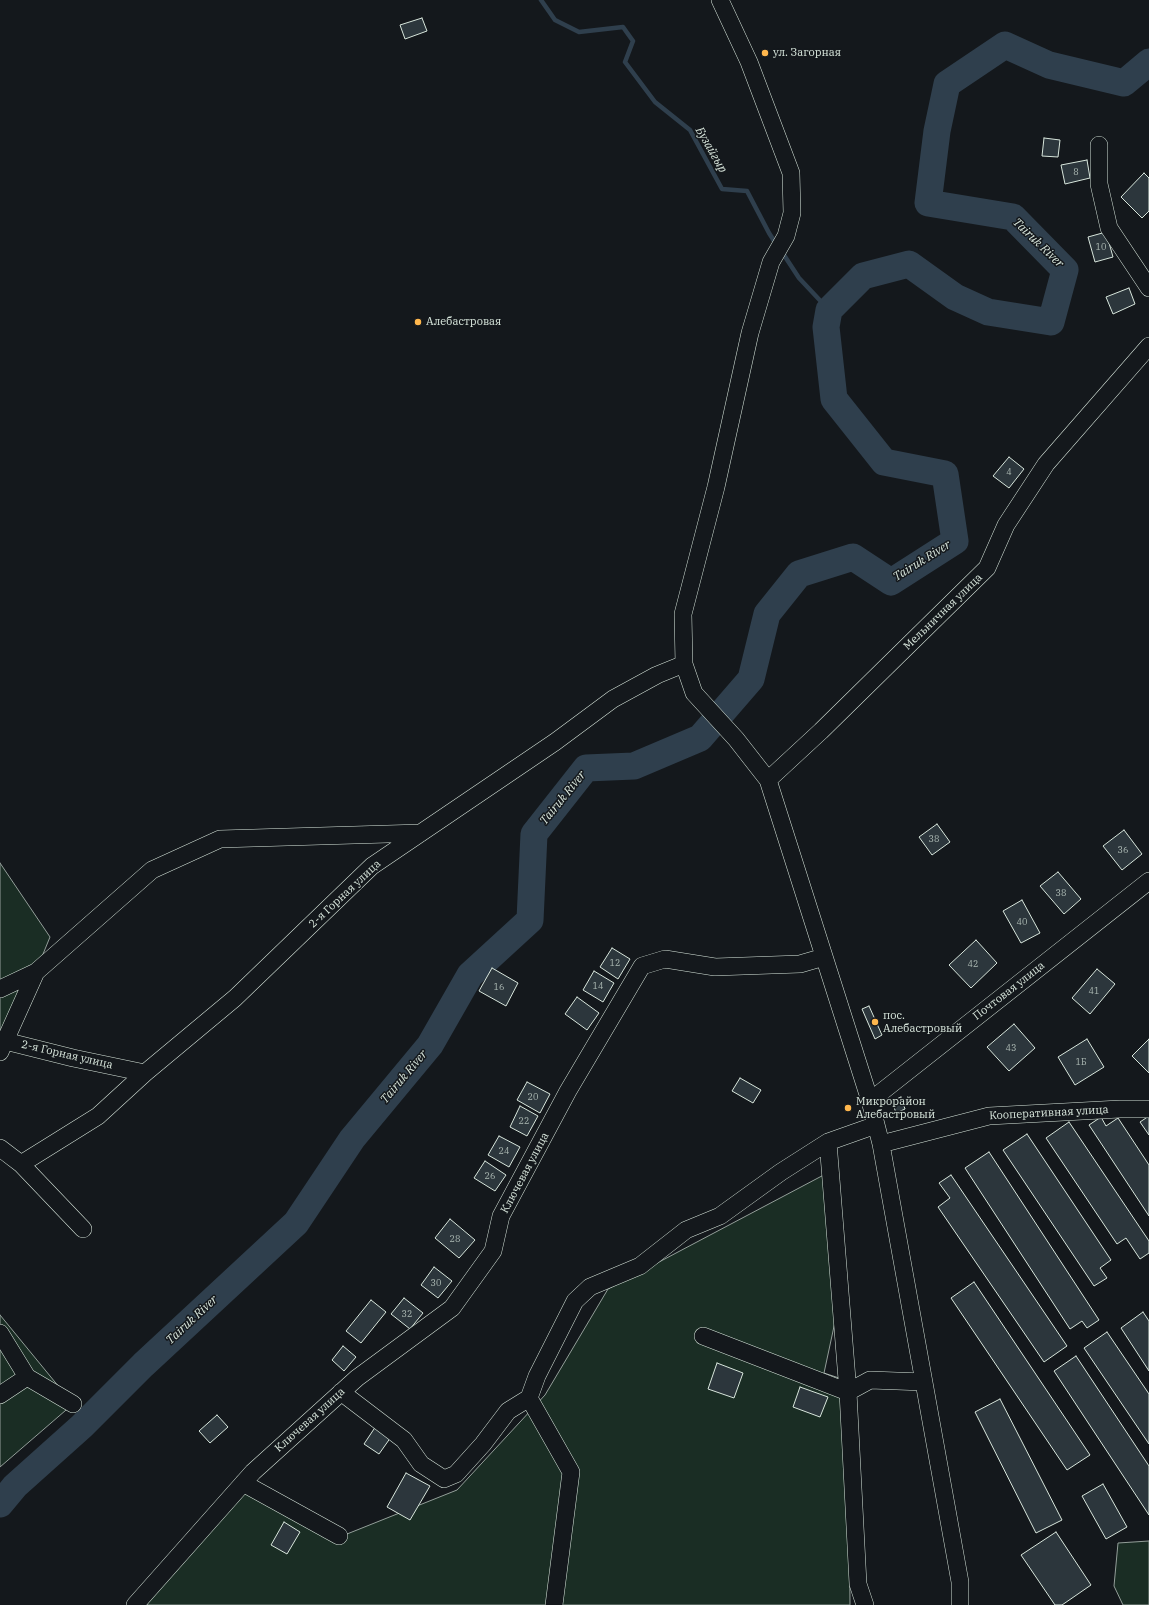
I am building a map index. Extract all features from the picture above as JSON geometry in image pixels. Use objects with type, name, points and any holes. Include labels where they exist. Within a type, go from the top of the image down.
[{"type":"street","points":[[720,0],[749,62],[791,173],[792,213],[786,236],[771,262],[750,333],[716,487],[683,614],[684,664],[694,693],[736,739],[768,780],[870,1101],[881,1144],[960,1582],[960,1605]]},
{"type":"street","points":[[1099,145],[1099,184],[1109,228],[1149,288]]},
{"type":"street","name":"Мельничная улица","points":[[768,780],[821,731],[987,568],[1006,525],[1046,464],[1149,346]]},
{"type":"street","name":"2-я Горная улица","points":[[3,1046],[73,1058],[145,1073],[234,998],[372,866],[555,742],[613,699],[657,675],[684,664]]},
{"type":"street","points":[[0,989],[36,972],[152,870],[220,839],[421,833]]},
{"type":"street","name":"Почтовая улица","points":[[870,1101],[1149,881]]},
{"type":"street","name":"Ключевая улица","points":[[135,1605],[253,1472],[357,1378],[452,1308],[493,1251],[501,1216],[568,1091],[642,966],[665,959],[715,967],[800,964],[824,956]]},
{"type":"street","points":[[3,1046],[36,972]]},
{"type":"street","points":[[21,1164],[98,1116],[145,1073]]},
{"type":"street","name":"Кооперативная улица","points":[[881,1144],[989,1116],[1120,1109],[1149,1109]]},
{"type":"street","points":[[342,1392],[404,1440],[422,1464],[444,1479],[456,1474],[483,1444],[508,1411],[529,1398],[537,1376],[575,1301],[590,1287],[640,1266],[686,1230],[720,1216],[781,1172],[828,1142],[876,1125]]},
{"type":"street","points":[[828,1142],[848,1392],[858,1584],[865,1605]]},
{"type":"street","points":[[0,1148],[21,1164],[83,1229]]},
{"type":"street","points":[[0,1334],[27,1377],[73,1404]]},
{"type":"street","points":[[703,1336],[848,1392],[870,1380],[924,1382]]},
{"type":"street","points":[[0,1395],[27,1377]]},
{"type":"street","points":[[529,1398],[571,1472],[554,1605]]},
{"type":"street","points":[[243,1483],[340,1536]]},
{"type":"green space","points":[[0,863],[50,937],[18,1015],[0,1053]]},
{"type":"green space","points":[[835,1169],[845,1275],[824,1373],[848,1381],[850,1605],[140,1605],[253,1481],[347,1534],[457,1490],[545,1395],[608,1289]]},
{"type":"green space","points":[[0,1315],[73,1404],[0,1467]]},
{"type":"green space","points":[[1149,1541],[1149,1605],[1123,1605],[1114,1586],[1118,1543]]},
{"type":"building","points":[[422,18],[427,31],[405,39],[400,25]]},
{"type":"building","points":[[1044,138],[1060,140],[1058,157],[1042,156]]},
{"type":"building","points":[[1087,160],[1090,178],[1065,184],[1061,165]]},
{"type":"building","points":[[1144,173],[1149,178],[1149,211],[1142,218],[1121,197]]},
{"type":"building","points":[[1106,232],[1113,257],[1095,262],[1088,237]]},
{"type":"building","points":[[1129,288],[1135,304],[1113,314],[1106,297]]},
{"type":"building","points":[[1009,457],[1024,469],[1009,488],[993,476]]},
{"type":"building","points":[[937,824],[950,842],[932,855],[919,837]]},
{"type":"building","points":[[1124,830],[1142,854],[1122,870],[1103,846]]},
{"type":"building","points":[[1058,872],[1081,899],[1064,914],[1040,886]]},
{"type":"building","points":[[1022,900],[1040,933],[1021,943],[1003,911]]},
{"type":"building","points":[[976,940],[997,963],[971,988],[949,965]]},
{"type":"building","points":[[612,948],[630,959],[618,979],[600,967]]},
{"type":"building","points":[[492,968],[518,983],[506,1006],[479,991]]},
{"type":"building","points":[[1097,969],[1115,984],[1090,1014],[1072,998]]},
{"type":"building","points":[[594,971],[614,983],[603,1002],[583,990]]},
{"type":"building","points":[[577,997],[599,1013],[587,1030],[565,1014]]},
{"type":"building","points":[[869,1006],[882,1035],[875,1039],[862,1009]]},
{"type":"building","points":[[1014,1024],[1035,1048],[1009,1071],[987,1047]]},
{"type":"building","points":[[1087,1039],[1104,1067],[1075,1085],[1058,1057]]},
{"type":"building","points":[[1149,1039],[1149,1073],[1132,1056]]},
{"type":"building","points":[[740,1078],[761,1090],[753,1103],[732,1091]]},
{"type":"building","points":[[527,1082],[550,1094],[540,1113],[517,1100]]},
{"type":"building","points":[[901,1097],[905,1109],[896,1113],[892,1101]]},
{"type":"building","points":[[520,1106],[538,1116],[527,1136],[510,1127]]},
{"type":"building","points":[[1149,1116],[1149,1135],[1140,1122]]},
{"type":"building","points":[[1101,1117],[1106,1126],[1118,1118],[1149,1165],[1149,1216],[1089,1125]]},
{"type":"building","points":[[1069,1122],[1149,1241],[1149,1253],[1140,1259],[1126,1238],[1117,1244],[1046,1138]]},
{"type":"building","points":[[1027,1134],[1111,1260],[1100,1268],[1107,1278],[1094,1286],[1003,1150]]},
{"type":"building","points":[[499,1136],[520,1147],[509,1167],[488,1155]]},
{"type":"building","points":[[989,1152],[1099,1320],[1087,1328],[1082,1321],[1070,1329],[965,1168]]},
{"type":"building","points":[[485,1161],[506,1175],[495,1191],[474,1178]]},
{"type":"building","points":[[951,1175],[1067,1346],[1044,1362],[938,1207],[950,1198],[939,1183]]},
{"type":"building","points":[[450,1219],[475,1240],[459,1258],[435,1238]]},
{"type":"building","points":[[434,1267],[452,1281],[438,1298],[421,1285]]},
{"type":"building","points":[[974,1282],[1090,1455],[1067,1470],[951,1298]]},
{"type":"building","points":[[404,1298],[423,1313],[410,1329],[391,1314]]},
{"type":"building","points":[[371,1300],[386,1312],[361,1343],[346,1331]]},
{"type":"building","points":[[1143,1312],[1149,1321],[1149,1371],[1121,1328]]},
{"type":"building","points":[[1107,1332],[1149,1394],[1149,1444],[1084,1348]]},
{"type":"building","points":[[343,1346],[356,1357],[344,1371],[332,1360]]},
{"type":"building","points":[[1076,1356],[1149,1466],[1149,1515],[1054,1371]]},
{"type":"building","points":[[717,1363],[743,1373],[734,1398],[708,1389]]},
{"type":"building","points":[[800,1387],[828,1397],[820,1417],[793,1407]]},
{"type":"building","points":[[1000,1399],[1062,1520],[1036,1533],[975,1412]]},
{"type":"building","points":[[217,1415],[228,1427],[210,1443],[199,1431]]},
{"type":"building","points":[[376,1426],[391,1437],[379,1454],[364,1444]]},
{"type":"building","points":[[406,1473],[430,1486],[410,1520],[387,1507]]},
{"type":"building","points":[[1103,1484],[1127,1527],[1106,1539],[1082,1496]]},
{"type":"building","points":[[284,1522],[300,1532],[287,1554],[271,1545]]},
{"type":"building","points":[[1056,1532],[1091,1585],[1062,1605],[1055,1605],[1021,1555]]},
{"type":"waterway","name":"Бузайгыр","points":[[541,0],[555,20],[579,32],[623,27],[633,41],[625,62],[655,102],[690,130],[722,189],[747,191],[776,244]]},
{"type":"waterway","name":"Tairuk River","points":[[0,1504],[15,1486],[82,1426],[143,1365],[296,1223],[352,1139],[430,1045],[470,975],[530,920],[534,834],[586,768],[634,766],[700,738],[751,679],[767,614],[799,574],[853,557],[891,582],[955,541],[945,474],[884,462],[834,399],[826,327],[829,310],[863,276],[909,264],[955,297],[988,312],[1051,322],[1065,270],[1013,217],[928,203],[937,131],[947,84],[1005,45],[1049,65],[1124,83],[1149,62]]},
{"type":"waterway","name":"Бузайгыр","points":[[782,252],[799,278],[829,310]]},
{"type":"place","name":"ул. Загорная","points":[[765,53]]},
{"type":"place","name":"Алебастровая","points":[[418,322]]},
{"type":"place","name":"пос. Алебастровый","points":[[875,1022]]},
{"type":"place","name":"Микрорайон Алебастровый","points":[[848,1108]]}]
